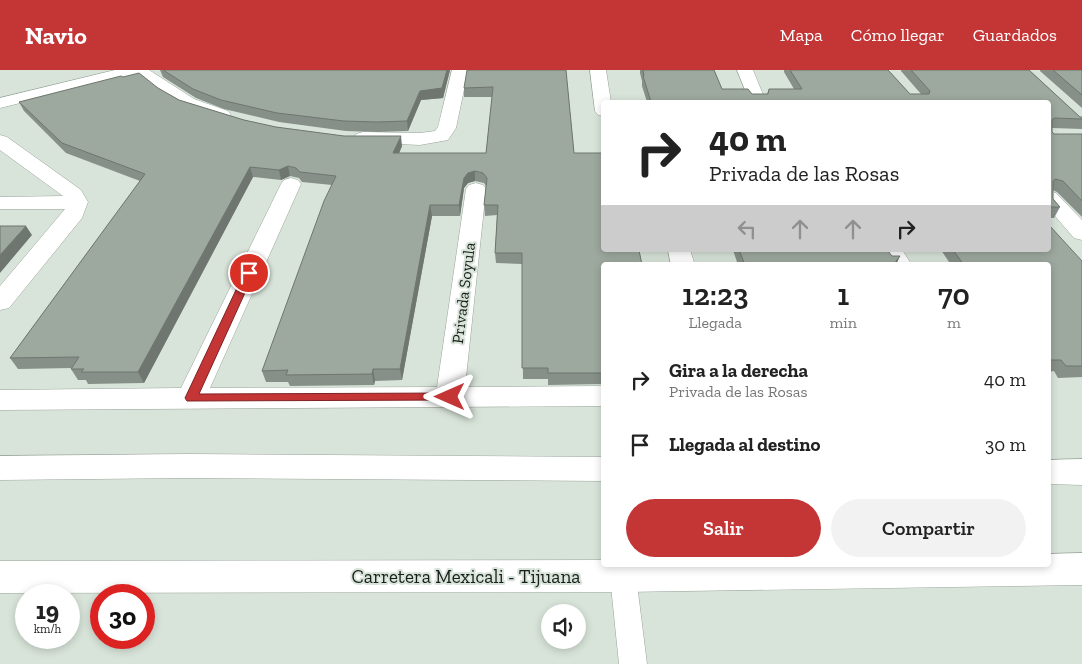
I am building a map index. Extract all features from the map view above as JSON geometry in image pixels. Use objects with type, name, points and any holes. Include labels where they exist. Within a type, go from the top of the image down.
[{"type":"street","points":[[0,89],[81,70]]},
{"type":"street","points":[[0,103],[136,70],[188,103],[238,121]]},
{"type":"street","points":[[349,138],[420,139],[441,136],[447,128],[460,70]]},
{"type":"street","points":[[598,70],[602,100]]},
{"type":"street","points":[[745,70],[757,100]]},
{"type":"street","points":[[0,141],[74,194],[77,202],[74,213],[0,302]]},
{"type":"street","points":[[191,398],[291,184]]},
{"type":"street","name":"Privada Soyula","points":[[450,397],[476,189]]},
{"type":"street","points":[[1051,199],[1082,233]]},
{"type":"street","points":[[0,202],[77,202]]},
{"type":"street","points":[[0,400],[601,396]]},
{"type":"street","points":[[0,468],[196,466],[601,469]]},
{"type":"street","points":[[1051,472],[1082,472]]},
{"type":"street","name":"Carretera Mexicali - Tijuana","points":[[0,577],[623,576],[1082,568]]},
{"type":"lane","points":[[623,576],[633,664]]},
{"type":"building","points":[[163,70],[447,70],[442,88],[420,91],[407,121],[377,122],[344,121],[277,113],[221,100],[193,89]]},
{"type":"building","points":[[467,70],[566,70],[574,153],[601,153],[601,252],[639,252],[641,262],[601,262],[601,373],[548,373],[548,368],[522,368],[522,253],[495,253],[498,205],[484,205],[487,178],[483,173],[475,171],[468,173],[464,178],[459,205],[430,205],[400,369],[373,369],[372,374],[286,375],[288,370],[262,371],[324,201],[336,176],[300,172],[296,168],[288,166],[279,170],[250,167],[138,372],[81,372],[84,369],[71,369],[79,357],[10,358],[145,174],[62,143],[19,102],[139,73],[158,88],[179,100],[244,120],[276,127],[344,136],[401,136],[393,153],[486,153],[493,87],[464,88]]},
{"type":"building","points":[[643,70],[714,70],[722,89],[748,89],[752,94],[768,94],[769,89],[802,89],[790,70],[888,70],[910,94],[929,94],[930,91],[911,70],[1029,70],[1082,117],[1082,119],[1054,118],[1052,120],[1052,132],[1054,134],[1082,134],[1082,201],[1063,181],[1055,179],[1053,181],[1053,199],[1060,207],[1051,207],[1051,100],[650,100]]},
{"type":"building","points":[[1053,70],[1082,70],[1082,95]]},
{"type":"building","points":[[0,226],[26,226],[0,255]]},
{"type":"building","points":[[1051,227],[1082,261],[1082,366],[1066,366],[1061,360],[1051,360],[1051,262],[962,262],[954,252],[1051,252]]},
{"type":"building","points":[[740,252],[889,252],[892,256],[900,256],[895,262],[744,262]]},
{"type":"route","points":[[249,273],[191,398],[450,397]]}]
